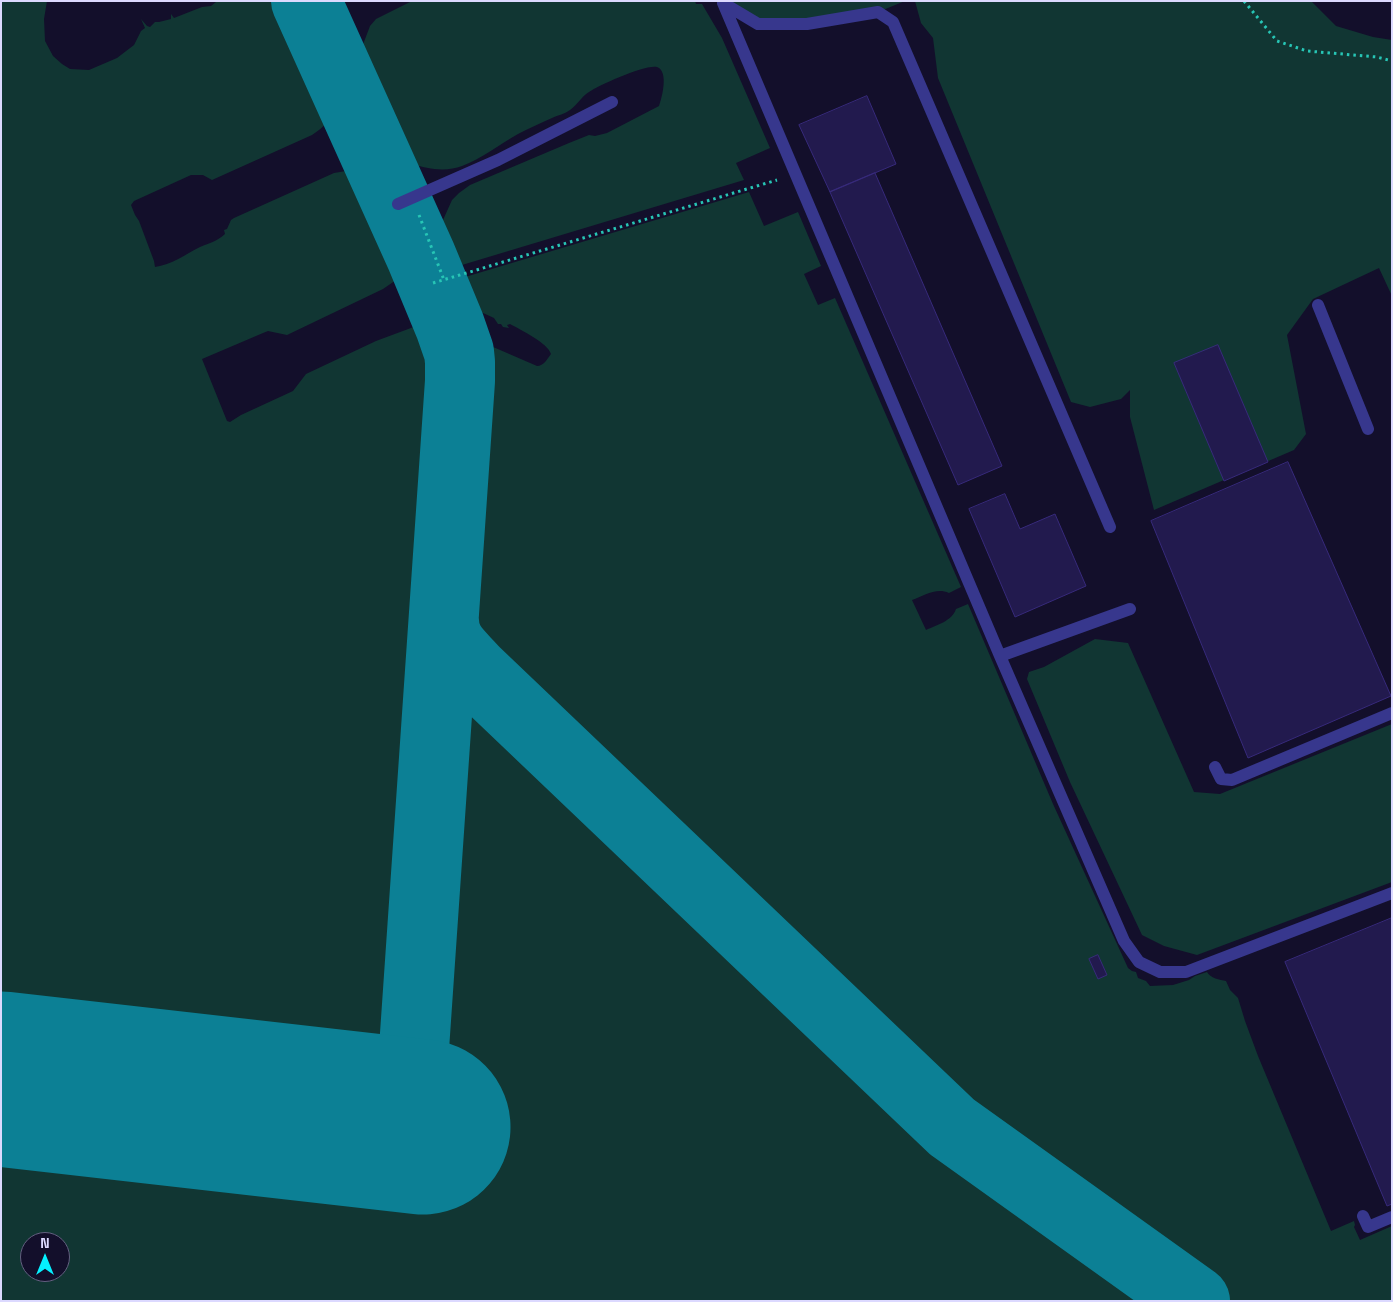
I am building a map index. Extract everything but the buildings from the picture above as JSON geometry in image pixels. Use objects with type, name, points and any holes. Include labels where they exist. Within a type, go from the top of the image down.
[{"type":"lane","points":[[1110,528],[893,22],[878,12],[807,24],[758,24],[723,3],[1000,656],[1124,941],[1140,962],[1160,972],[1186,972],[1247,954],[1392,893]]},
{"type":"lane","points":[[398,204],[498,160],[612,102]]},
{"type":"lane","points":[[1318,306],[1368,429]]},
{"type":"lane","points":[[1000,656],[1130,609]]},
{"type":"lane","points":[[1215,767],[1221,779],[1232,780],[1392,713]]},
{"type":"lane","points":[[1363,1216],[1368,1227],[1392,1217]]},
{"type":"path","points":[[1244,1],[1277,42],[1307,51],[1377,57],[1392,61]]},
{"type":"path","points":[[433,283],[796,174]]},
{"type":"path","points":[[412,198],[444,280]]},
{"type":"green space","points":[[1,1],[47,1],[44,19],[45,41],[53,56],[70,69],[89,70],[117,58],[134,45],[141,31],[145,28],[141,19],[150,27],[155,22],[171,19],[171,14],[174,18],[202,7],[211,6],[216,2],[292,1],[339,106],[334,115],[312,135],[212,180],[203,175],[191,175],[134,201],[131,205],[139,221],[155,267],[173,262],[213,242],[225,234],[224,230],[227,229],[234,218],[334,173],[352,170],[369,173],[374,178],[408,260],[399,278],[383,289],[287,335],[268,331],[202,359],[227,421],[230,422],[293,391],[306,374],[376,341],[419,325],[437,331],[441,330],[443,335],[448,353],[449,367],[430,570],[412,853],[410,860],[409,924],[407,927],[399,1044],[207,1029],[1,1005]]},
{"type":"green space","points":[[412,1],[695,1],[696,4],[702,4],[722,38],[770,148],[736,163],[744,180],[452,268],[450,264],[447,264],[437,256],[434,248],[452,200],[459,193],[470,185],[569,143],[589,135],[595,136],[607,133],[659,106],[664,79],[661,69],[651,67],[612,80],[586,94],[568,111],[522,132],[462,166],[453,169],[433,169],[412,164],[387,148],[354,75],[356,63],[370,26],[376,19]]},
{"type":"green space","points":[[722,1],[905,1],[878,12],[758,24]]},
{"type":"green space","points":[[915,1],[1311,1],[1336,26],[1373,37],[1392,40],[1392,296],[1379,268],[1313,299],[1287,335],[1306,434],[1294,450],[1154,510],[1130,417],[1130,390],[1121,399],[1090,407],[1071,402],[938,78],[933,38],[921,23]]},
{"type":"green space","points":[[749,192],[764,226],[798,212],[821,266],[804,274],[818,305],[835,298],[961,587],[949,593],[939,591],[912,600],[926,630],[944,622],[951,617],[956,609],[968,604],[1053,804],[1128,968],[1136,972],[1138,978],[1146,981],[1150,986],[1173,985],[1207,972],[1213,977],[1226,981],[1230,990],[1238,998],[1258,1056],[1331,1231],[1354,1221],[1354,1227],[1360,1240],[1392,1226],[1392,1301],[1,1301],[1,1160],[238,1185],[383,1204],[389,1202],[414,1205],[419,1202],[475,341],[477,340],[537,366],[543,364],[551,354],[540,341],[527,333],[510,324],[507,325],[509,328],[503,327],[494,318],[459,302],[451,285],[456,283],[455,280]]},
{"type":"green space","points":[[1095,639],[1128,643],[1194,792],[1220,794],[1392,724],[1392,882],[1197,955],[1164,946],[1142,935],[1070,782],[1027,679],[1029,672],[1044,667]]},
{"type":"taxiway","points":[[306,1],[421,256],[450,326],[459,352],[460,362],[411,1092],[405,1105],[396,1114],[383,1119],[368,1120]]},
{"type":"taxiway","points":[[444,620],[447,636],[453,648],[474,671],[952,1127],[1195,1301]]},
{"type":"runway","points":[[1,1079],[423,1127]]}]
